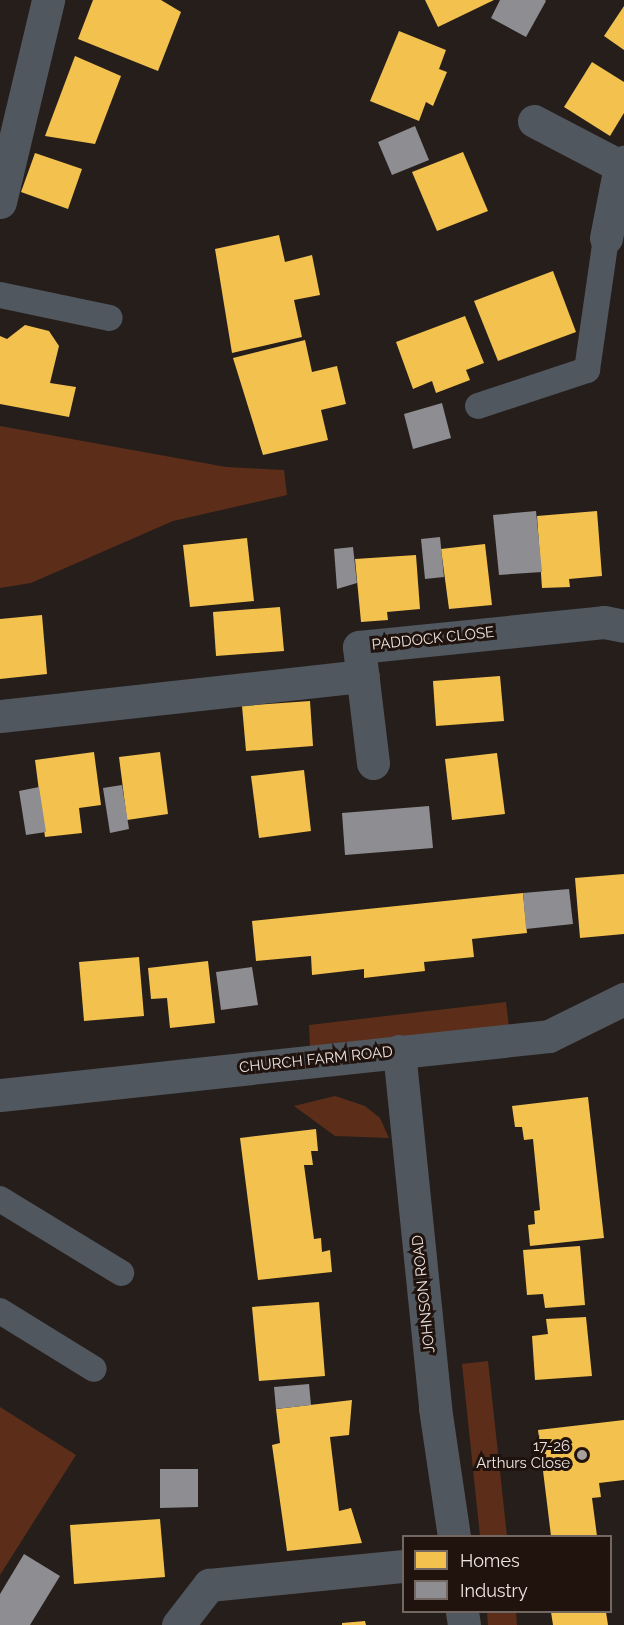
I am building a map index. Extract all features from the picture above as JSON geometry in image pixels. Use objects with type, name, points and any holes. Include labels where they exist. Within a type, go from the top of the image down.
[{"type":"street","points":[[0,202],[48,0]]},
{"type":"street","points":[[534,121],[622,164],[606,238]]},
{"type":"street","name":"PADDOCK CLOSE","points":[[373,764],[359,647],[604,622],[624,626]]},
{"type":"street","points":[[0,716],[363,676]]},
{"type":"street","name":"CHURCH FARM ROAD","points":[[0,1095],[549,1036],[624,999]]},
{"type":"street","name":"JOHNSON ROAD","points":[[399,1051],[435,1408],[454,1535]]},
{"type":"street","points":[[177,1625],[209,1585],[402,1566]]},
{"type":"lane","points":[[478,406],[587,370],[606,238]]},
{"type":"lane","points":[[0,295],[110,318]]},
{"type":"lane","points":[[0,1199],[121,1273]]},
{"type":"lane","points":[[0,1311],[94,1369]]},
{"type":"shaded area","points":[[0,426],[226,467],[284,470],[287,495],[173,521],[31,583],[0,588]]},
{"type":"shaded area","points":[[506,1002],[509,1027],[310,1048],[309,1025]]},
{"type":"shaded area","points":[[335,1096],[365,1106],[380,1118],[389,1138],[335,1136],[294,1106]]},
{"type":"shaded area","points":[[488,1361],[507,1535],[480,1535],[462,1364]]},
{"type":"shaded area","points":[[0,1407],[76,1455],[0,1575]]},
{"type":"shaded area","points":[[487,1613],[516,1613],[517,1625],[488,1625]]},
{"type":"building: Homes","points":[[93,0],[161,0],[181,12],[158,71],[78,39]]},
{"type":"building: Homes","points":[[425,0],[494,0],[438,27]]},
{"type":"building: Homes","points":[[624,6],[624,50],[604,36]]},
{"type":"building: Homes","points":[[399,31],[446,50],[439,69],[447,72],[433,106],[426,102],[419,121],[370,101]]},
{"type":"building: Homes","points":[[75,56],[121,76],[95,144],[45,136]]},
{"type":"building: Homes","points":[[592,62],[624,82],[624,113],[610,136],[564,107]]},
{"type":"building: Homes","points":[[463,152],[488,211],[437,231],[412,172]]},
{"type":"building: Homes","points":[[35,153],[82,169],[68,209],[21,192]]},
{"type":"building: Homes","points":[[279,235],[285,262],[312,255],[320,295],[294,300],[302,337],[232,353],[215,249]]},
{"type":"building: Homes","points":[[553,271],[576,332],[498,361],[474,301]]},
{"type":"building: Homes","points":[[465,316],[484,363],[466,370],[470,380],[436,393],[432,381],[413,389],[396,342]]},
{"type":"building: Homes","points":[[25,325],[49,331],[59,346],[50,383],[76,387],[69,417],[0,404],[0,336],[7,339]]},
{"type":"building: Homes","points":[[305,340],[312,372],[337,366],[346,404],[321,410],[328,440],[263,455],[233,358]]},
{"type":"building: Homes","points":[[597,511],[602,576],[569,579],[570,587],[542,588],[537,516]]},
{"type":"building: Homes","points":[[247,538],[254,601],[190,607],[183,545]]},
{"type":"building: Homes","points":[[485,544],[492,605],[449,609],[441,549]]},
{"type":"building: Homes","points":[[416,555],[420,609],[387,612],[388,620],[361,622],[355,559]]},
{"type":"building: Homes","points":[[280,607],[284,651],[216,656],[213,612]]},
{"type":"building: Homes","points":[[42,615],[47,674],[0,679],[0,619]]},
{"type":"building: Homes","points":[[500,676],[504,721],[436,726],[433,681]]},
{"type":"building: Homes","points":[[310,701],[313,746],[246,751],[242,706]]},
{"type":"building: Homes","points":[[94,752],[101,805],[79,808],[82,833],[45,837],[35,760]]},
{"type":"building: Homes","points":[[160,752],[168,814],[127,820],[119,757]]},
{"type":"building: Homes","points":[[497,753],[505,814],[452,820],[445,759]]},
{"type":"building: Homes","points":[[304,770],[311,831],[259,838],[251,776]]},
{"type":"building: Homes","points":[[624,874],[624,934],[580,938],[575,878]]},
{"type":"building: Homes","points":[[523,893],[527,933],[472,939],[474,957],[424,962],[425,971],[364,978],[364,969],[312,975],[311,956],[256,961],[252,921]]},
{"type":"building: Homes","points":[[139,957],[144,1016],[84,1021],[79,962]]},
{"type":"building: Homes","points":[[208,961],[215,1023],[170,1028],[167,998],[151,999],[148,968]]},
{"type":"building: Homes","points":[[588,1097],[604,1238],[530,1246],[528,1225],[535,1224],[534,1211],[540,1210],[533,1139],[524,1140],[522,1127],[515,1127],[512,1106]]},
{"type":"building: Homes","points":[[316,1129],[318,1151],[311,1151],[313,1165],[304,1165],[314,1239],[321,1238],[322,1252],[330,1250],[332,1272],[258,1280],[240,1138]]},
{"type":"building: Homes","points":[[580,1246],[585,1305],[545,1308],[543,1294],[527,1295],[523,1250]]},
{"type":"building: Homes","points":[[319,1302],[325,1376],[259,1381],[252,1307]]},
{"type":"building: Homes","points":[[586,1317],[592,1376],[535,1380],[532,1336],[548,1334],[546,1319]]},
{"type":"building: Homes","points":[[352,1400],[349,1435],[330,1437],[339,1511],[351,1508],[362,1543],[287,1551],[272,1445],[280,1443],[276,1409]]},
{"type":"building: Homes","name":"17-26 Arthurs Close","points":[[624,1420],[624,1480],[599,1483],[601,1497],[592,1498],[597,1535],[551,1535],[538,1430]]},
{"type":"building: Homes","points":[[160,1519],[165,1577],[74,1584],[70,1525]]},
{"type":"building: Homes","points":[[551,1613],[606,1613],[608,1625],[553,1625]]},
{"type":"building: Homes","points":[[365,1621],[366,1625],[342,1625],[342,1623]]},
{"type":"building: Industry","points":[[500,0],[546,1],[526,37],[491,18]]},
{"type":"building: Industry","points":[[415,126],[429,160],[392,175],[378,142]]},
{"type":"building: Industry","points":[[442,403],[451,438],[413,449],[404,414]]},
{"type":"building: Industry","points":[[536,511],[542,572],[499,575],[493,515]]},
{"type":"building: Industry","points":[[440,537],[444,577],[425,579],[421,539]]},
{"type":"building: Industry","points":[[353,547],[357,583],[337,589],[334,549]]},
{"type":"building: Industry","points":[[122,785],[129,829],[110,833],[103,788]]},
{"type":"building: Industry","points":[[39,787],[46,832],[26,835],[19,791]]},
{"type":"building: Industry","points":[[429,806],[433,848],[345,855],[342,813]]},
{"type":"building: Industry","points":[[569,889],[573,924],[526,929],[523,893]]},
{"type":"building: Industry","points":[[252,967],[258,1005],[221,1010],[216,972]]},
{"type":"building: Industry","points":[[309,1384],[311,1405],[276,1409],[274,1387]]},
{"type":"building: Industry","points":[[160,1469],[198,1469],[198,1507],[160,1508]]},
{"type":"building: Industry","points":[[24,1554],[60,1576],[30,1625],[0,1625],[0,1594]]},
{"type":"place","name":"17-26 Arthurs Close","points":[[582,1455]]}]
